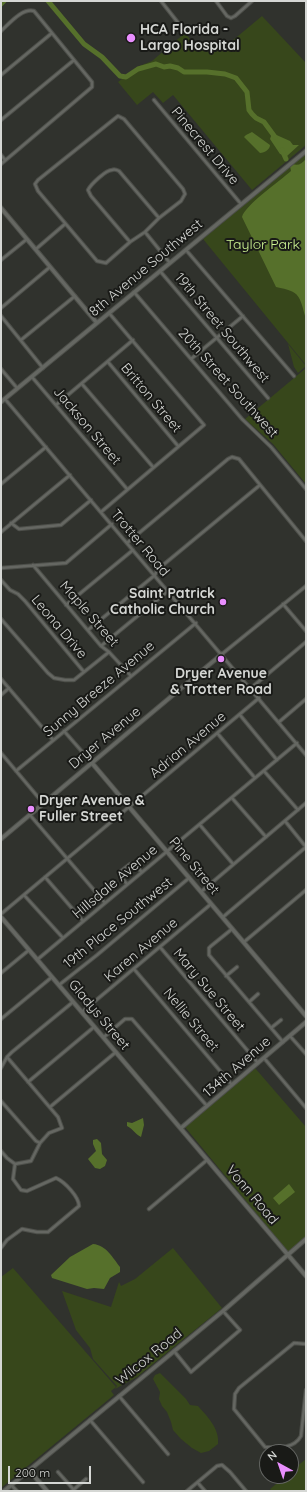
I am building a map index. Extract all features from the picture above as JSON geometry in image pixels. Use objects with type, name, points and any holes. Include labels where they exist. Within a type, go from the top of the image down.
[{"type":"street","points":[[161,1],[183,29]]},
{"type":"street","points":[[218,2],[227,16],[231,18],[252,1]]},
{"type":"street","points":[[1,31],[24,12],[29,10],[34,11],[92,82],[92,87],[1,164]]},
{"type":"street","points":[[1,75],[52,33]]},
{"type":"street","points":[[1,120],[74,60]]},
{"type":"street","name":"Pinecrest Drive","points":[[154,100],[241,204]]},
{"type":"street","points":[[118,116],[124,119],[183,189],[185,194],[181,201],[158,218],[145,232],[130,242],[106,263],[97,261],[65,224],[38,191],[35,184],[61,161],[118,116]]},
{"type":"street","name":"8th Avenue Southwest","points":[[1,402],[306,151]]},
{"type":"street","points":[[1,155],[5,160]]},
{"type":"street","points":[[130,242],[91,196],[88,190],[108,171],[113,169],[119,171],[158,218]]},
{"type":"street","points":[[2,210],[97,323]]},
{"type":"street","points":[[36,249],[65,224]]},
{"type":"street","points":[[145,232],[170,263]]},
{"type":"street","points":[[1,260],[27,239]]},
{"type":"street","points":[[186,250],[294,376]]},
{"type":"street","points":[[1,308],[51,267]]},
{"type":"street","name":"19th Street Southwest","points":[[160,271],[268,398]]},
{"type":"street","name":"20th Street Southwest","points":[[134,292],[242,419],[271,447],[306,489]]},
{"type":"street","points":[[21,340],[75,296]]},
{"type":"street","points":[[101,512],[204,425],[109,313]]},
{"type":"street","points":[[1,316],[43,368]]},
{"type":"street","points":[[191,359],[242,316]]},
{"type":"street","points":[[56,405],[133,340]]},
{"type":"street","name":"Britton Street","points":[[108,362],[178,446]]},
{"type":"street","points":[[1,369],[18,389]]},
{"type":"street","name":"Jackson Street","points":[[32,377],[127,489]]},
{"type":"street","points":[[82,384],[153,467]]},
{"type":"street","name":"Trotter Road","points":[[5,399],[305,753]]},
{"type":"street","points":[[1,484],[46,447]]},
{"type":"street","points":[[127,543],[232,457],[239,459],[306,541]]},
{"type":"street","points":[[1,532],[70,475]]},
{"type":"street","points":[[88,630],[155,575],[157,570],[260,485]]},
{"type":"street","points":[[11,523],[19,529],[61,526],[91,500]]},
{"type":"street","points":[[1,568],[66,562],[112,524]]},
{"type":"street","points":[[66,605],[133,550]]},
{"type":"street","name":"Maple Street","points":[[33,565],[101,646],[131,676]]},
{"type":"street","name":"Leona Drive","points":[[1,580],[10,590],[18,594],[25,601],[84,672]]},
{"type":"street","points":[[222,654],[306,586]]},
{"type":"street","points":[[101,646],[168,590]]},
{"type":"street","points":[[284,604],[306,630]]},
{"type":"street","points":[[1,619],[54,678],[74,680],[108,652]]},
{"type":"street","name":"Sunny Breeze Avenue","points":[[16,771],[196,623]]},
{"type":"street","points":[[251,688],[306,642]]},
{"type":"street","name":"Dryer Avenue","points":[[1,839],[222,654]]},
{"type":"street","points":[[1,679],[53,740]]},
{"type":"street","points":[[1,695],[9,688]]},
{"type":"street","name":"Adrian Avenue","points":[[1,915],[259,698]]},
{"type":"street","points":[[279,722],[306,699]]},
{"type":"street","points":[[240,715],[278,760]]},
{"type":"street","name":"Pine Street","points":[[64,731],[130,806],[306,1016]]},
{"type":"street","points":[[218,734],[255,778]]},
{"type":"street","name":"Hillsdale Avenue","points":[[38,959],[297,743]]},
{"type":"street","points":[[1,753],[43,804]]},
{"type":"street","points":[[264,771],[298,810]]},
{"type":"street","points":[[232,798],[266,838]]},
{"type":"street","points":[[202,891],[306,803]]},
{"type":"street","points":[[30,815],[105,903]]},
{"type":"street","points":[[223,917],[306,846],[285,821]]},
{"type":"street","points":[[200,824],[233,864]]},
{"type":"street","points":[[127,884],[121,877],[121,871],[133,864],[142,872]]},
{"type":"street","points":[[45,877],[83,921]]},
{"type":"street","name":"19th Place Southwest","points":[[59,985],[190,878]]},
{"type":"street","points":[[244,942],[306,890]]},
{"type":"street","points":[[24,895],[63,938]]},
{"type":"street","name":"Karen Avenue","points":[[82,1012],[212,903]]},
{"type":"street","name":"Gladys Street","points":[[1,915],[181,1128]]},
{"type":"street","points":[[232,928],[211,946],[208,952],[226,976],[282,1042]]},
{"type":"street","name":"Mary Sue Street","points":[[160,947],[258,1064]]},
{"type":"street","points":[[1,973],[29,949]]},
{"type":"street","points":[[226,976],[237,967]]},
{"type":"street","name":"Nellie Street","points":[[134,969],[232,1085]]},
{"type":"street","name":"19th Place Southwest","points":[[1,1019],[52,977]]},
{"type":"street","points":[[249,1002],[258,994]]},
{"type":"street","points":[[1,1068],[7,1057],[73,1001]]},
{"type":"street","points":[[104,1037],[125,1019],[132,1020],[207,1106]]},
{"type":"street","points":[[271,1028],[280,1020]]},
{"type":"street","name":"134th Avenue","points":[[181,1128],[306,1022]]},
{"type":"street","points":[[28,1082],[95,1027]]},
{"type":"street","points":[[290,1036],[306,1054]]},
{"type":"street","points":[[50,1107],[116,1052]]},
{"type":"street","points":[[1,1151],[7,1158],[16,1164],[31,1161],[40,1143],[49,1133],[62,1128],[58,1117],[7,1057]]},
{"type":"street","points":[[264,1058],[306,1108]]},
{"type":"street","points":[[1,1101],[36,1141],[40,1143]]},
{"type":"street","name":"Vonn Road","points":[[181,1128],[306,1276]]},
{"type":"street","points":[[149,1209],[208,1160]]},
{"type":"street","points":[[1,1248],[7,1240],[22,1229],[37,1232],[48,1232],[79,1206],[78,1200],[61,1180],[56,1178],[27,1191],[21,1190],[14,1179],[16,1164]]},
{"type":"street","name":"Wilcox Road","points":[[4,1491],[223,1311],[306,1239]]},
{"type":"street","points":[[174,1351],[191,1372],[240,1330],[223,1311]]},
{"type":"street","points":[[306,1344],[294,1343],[239,1388],[235,1394],[234,1409],[265,1447],[290,1447],[298,1441],[301,1436],[306,1390]]},
{"type":"street","points":[[119,1396],[168,1454]]},
{"type":"street","points":[[90,1420],[143,1482]]},
{"type":"street","points":[[187,1491],[217,1466],[222,1465],[246,1491]]},
{"type":"street","points":[[29,1470],[47,1491]]},
{"type":"street","points":[[58,1472],[73,1490],[86,1479]]},
{"type":"street","points":[[198,1482],[205,1491]]},
{"type":"street","points":[[12,1485],[17,1491]]},
{"type":"green space","points":[[262,16],[306,63],[306,145],[252,190],[173,95],[163,103],[153,92],[137,105],[118,82],[137,67],[152,61],[185,33],[195,45],[226,46]]},
{"type":"green space","name":"Taylor Park","points":[[306,153],[306,365],[203,239]]},
{"type":"green space","points":[[288,344],[306,366],[298,373],[294,367]]},
{"type":"green space","points":[[306,368],[306,484],[273,444],[245,419]]},
{"type":"green space","points":[[255,1068],[306,1127],[306,1237],[288,1252],[185,1127]]},
{"type":"green space","points":[[173,1248],[222,1308],[137,1377],[115,1389],[117,1386],[93,1359],[90,1348],[76,1330],[62,1291],[111,1307],[119,1282],[121,1286],[135,1279]]},
{"type":"green space","points":[[13,1268],[116,1387],[111,1391],[114,1395],[1,1488],[1,1277]]},
{"type":"green space","points":[[160,1373],[190,1405],[198,1406],[212,1423],[217,1433],[218,1444],[209,1451],[201,1453],[192,1448],[173,1430],[167,1412],[159,1399],[160,1392],[153,1379],[155,1375]]},
{"type":"green space","points":[[306,1459],[306,1491],[272,1491],[270,1489],[276,1484],[299,1484],[299,1465]]},
{"type":"shaded area","points":[[252,132],[270,145],[267,150],[260,153],[244,137]]},
{"type":"shaded area","points":[[272,133],[290,141],[293,145],[299,145],[287,156],[280,154],[270,139]]},
{"type":"shaded area","points":[[306,159],[306,319],[298,296],[295,293],[276,287],[242,217],[249,206],[291,171],[290,166],[292,164],[300,164]]},
{"type":"shaded area","points":[[143,1118],[144,1125],[141,1137],[127,1126],[127,1122],[132,1123]]},
{"type":"shaded area","points":[[97,1139],[101,1143],[102,1154],[107,1160],[105,1166],[100,1169],[95,1168],[88,1159],[96,1151],[93,1140]]},
{"type":"shaded area","points":[[289,1184],[295,1192],[279,1205],[273,1198]]},
{"type":"shaded area","points":[[93,1244],[105,1249],[120,1267],[120,1272],[110,1278],[104,1289],[87,1289],[52,1278],[51,1275],[70,1257]]},
{"type":"waterway","points":[[1,4],[4,1]]},
{"type":"waterway","points":[[48,1],[84,44],[102,57],[120,76],[126,77],[138,69],[156,64],[164,67],[170,66],[178,68],[184,72],[225,74],[236,78],[247,92],[249,110],[256,118],[264,122],[275,137]]},
{"type":"waterway","points":[[282,150],[286,159]]},
{"type":"place","name":"HCA Florida - Largo Hospital","points":[[131,38]]},
{"type":"place","name":"Saint Patrick Catholic Church","points":[[223,602]]},
{"type":"place","name":"Dryer Avenue & Trotter Road","points":[[221,659]]},
{"type":"place","name":"Dryer Avenue & Fuller Street","points":[[31,809]]}]
